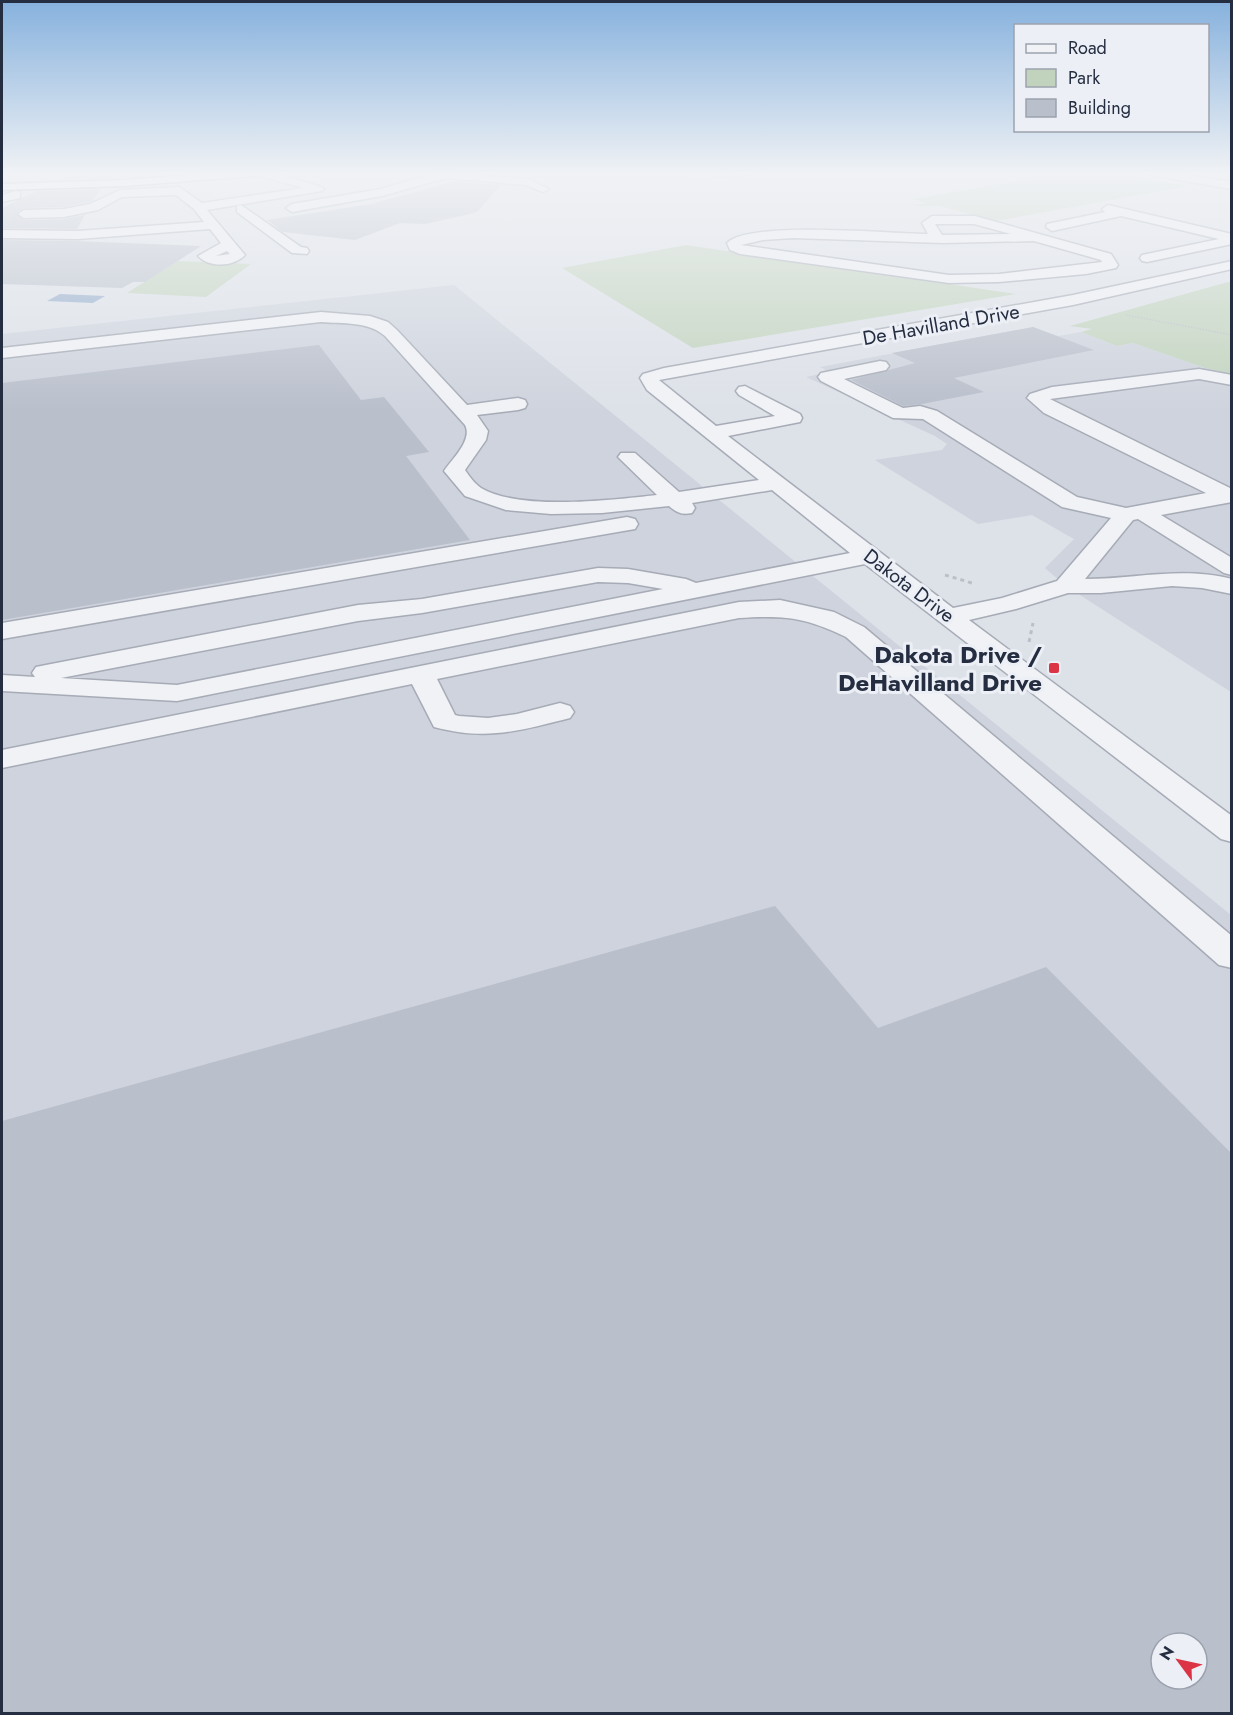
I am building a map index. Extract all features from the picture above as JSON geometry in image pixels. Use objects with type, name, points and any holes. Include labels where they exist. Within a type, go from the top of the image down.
[{"type":"street","points":[[755,252],[949,279],[999,278],[1111,265],[1107,257],[1089,252]]},
{"type":"street","points":[[1169,279],[1143,264],[1186,252]]},
{"type":"street","name":"De Havilland Drive","points":[[649,378],[664,373],[1073,300],[1232,265]]},
{"type":"street","points":[[1052,272],[1110,292]]},
{"type":"street","points":[[2,352],[303,318],[354,318],[382,325],[391,333],[463,411],[478,431],[476,440],[454,471],[456,479],[473,494],[503,503],[544,509],[682,506]]},
{"type":"street","points":[[880,366],[827,377],[900,414],[920,412],[930,415],[1070,502],[1134,513],[1232,568]]},
{"type":"street","points":[[1230,495],[1051,409],[1036,399],[1052,392],[1199,374],[1232,380]]},
{"type":"street","name":"Dakota Drive","points":[[649,378],[652,386],[784,490],[1232,832]]},
{"type":"street","points":[[712,433],[793,418],[745,391]]},
{"type":"street","points":[[463,411],[518,404]]},
{"type":"street","points":[[628,457],[682,506]]},
{"type":"street","points":[[2,631],[513,543],[682,506],[784,490]]},
{"type":"street","points":[[1066,586],[1134,513],[1230,495]]},
{"type":"street","points":[[503,503],[513,543]]},
{"type":"street","points":[[2,682],[177,693],[869,556]]},
{"type":"street","points":[[2,682],[358,613],[422,606],[598,575],[628,576],[703,589]]},
{"type":"street","points":[[950,616],[1007,604],[1066,586],[1110,585],[1150,579],[1215,581],[1232,587]]},
{"type":"street","points":[[2,759],[739,610],[780,608],[825,617],[855,632],[1232,956]]},
{"type":"street","points":[[421,674],[444,721],[459,726],[491,728],[560,712]]},
{"type":"path","points":[[1073,300],[1104,311],[1232,335]]},
{"type":"shaded area","points":[[454,285],[1231,915],[1231,1713],[2,1713],[2,334]]},
{"type":"shaded area","points":[[1033,327],[1058,336],[1081,332],[1117,346],[1133,343],[1205,368],[1231,374],[1231,692],[1066,586],[1045,568],[1074,539],[1032,515],[978,524],[875,460],[942,450],[947,444],[935,436],[806,377],[829,372],[820,367]]},
{"type":"green space","points":[[648,252],[733,252],[1016,294],[693,348],[562,268]]},
{"type":"green space","points":[[177,261],[251,264],[206,297],[127,293]]},
{"type":"green space","points":[[1232,282],[1231,374],[1205,368],[1133,343],[1117,346],[1081,332],[1092,329],[1070,326]]},
{"type":"water","points":[[60,294],[105,296],[93,303],[47,301]]},
{"type":"building","points":[[2,252],[192,252],[145,282],[133,282],[122,288],[2,284]]},
{"type":"building","points":[[1033,327],[1094,350],[954,378],[984,392],[922,404],[903,406],[851,380],[915,363],[892,353]]},
{"type":"building","points":[[319,345],[361,400],[384,397],[429,452],[406,456],[470,540],[2,620],[2,383]]},
{"type":"building","points":[[775,906],[878,1028],[1046,967],[1232,1154],[1232,1713],[2,1713],[2,1121]]},
{"type":"place","name":"Dakota Drive / DeHavilland Drive","points":[[1054,668]]}]
